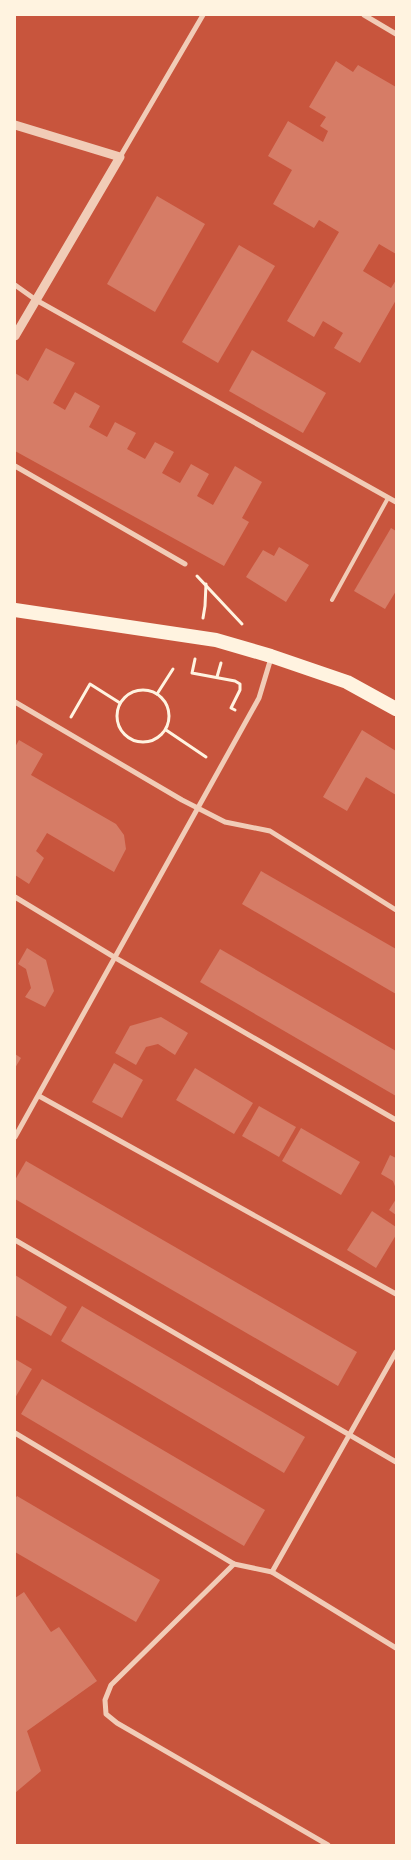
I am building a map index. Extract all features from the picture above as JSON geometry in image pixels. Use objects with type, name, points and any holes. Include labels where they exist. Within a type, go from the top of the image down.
[{"type":"highway","points":[[15,610],[216,640],[271,656],[347,682],[396,708]]},
{"type":"street","points":[[15,336],[203,15]]},
{"type":"street","points":[[364,15],[396,34]]},
{"type":"street","points":[[15,125],[120,157]]},
{"type":"street","points":[[15,285],[36,300],[396,502]]},
{"type":"street","points":[[15,466],[185,564]]},
{"type":"street","points":[[15,1137],[259,698],[271,656]]},
{"type":"street","points":[[15,702],[182,800],[225,822],[270,831],[396,910]]},
{"type":"street","points":[[15,897],[114,957],[396,1120]]},
{"type":"street","points":[[39,1096],[396,1294]]},
{"type":"street","points":[[15,1240],[396,1462]]},
{"type":"street","points":[[272,1572],[396,1352]]},
{"type":"street","points":[[15,1433],[234,1564],[272,1572],[396,1648]]},
{"type":"street","points":[[234,1564],[111,1684],[105,1700],[106,1714],[328,1845]]},
{"type":"lane","points":[[332,600],[388,498]]},
{"type":"path","points":[[206,584],[244,627]]},
{"type":"path","points":[[157,694],[173,670]]},
{"type":"path","points":[[192,673],[234,681],[240,684],[240,690],[231,708],[248,716]]},
{"type":"path","points":[[64,731],[90,684],[120,703]]},
{"type":"path","points":[[137,690],[146,690],[157,694],[167,704],[169,722],[166,730],[159,738],[147,743],[135,742],[129,739],[120,730],[118,724],[116,716],[120,703],[129,694],[137,690]]},
{"type":"path","points":[[166,730],[220,767]]},
{"type":"building","points":[[336,61],[353,72],[358,65],[396,87],[396,254],[379,244],[363,271],[391,288],[396,280],[396,300],[360,363],[334,348],[343,333],[323,321],[314,337],[287,321],[339,232],[319,220],[314,228],[273,204],[292,170],[268,156],[288,121],[323,142],[328,131],[320,126],[326,117],[309,107]]},
{"type":"building","points":[[157,196],[205,224],[155,312],[107,284]]},
{"type":"building","points":[[239,245],[275,266],[218,363],[182,342]]},
{"type":"building","points":[[46,348],[75,363],[53,403],[65,410],[75,392],[100,406],[89,427],[107,437],[115,422],[136,433],[127,449],[145,459],[155,442],[174,452],[162,473],[180,483],[191,464],[209,474],[197,496],[213,505],[235,466],[262,482],[242,518],[249,522],[224,566],[15,451],[15,373],[28,381]]},
{"type":"building","points":[[252,350],[326,393],[303,433],[229,391]]},
{"type":"building","points":[[391,528],[396,531],[396,591],[385,609],[354,591]]},
{"type":"building","points":[[279,547],[309,565],[286,602],[246,577],[263,550],[274,556]]},
{"type":"building","points":[[362,730],[396,751],[396,795],[366,777],[347,811],[323,797]]},
{"type":"building","points":[[19,740],[43,754],[31,775],[116,824],[124,835],[126,849],[114,872],[47,833],[36,851],[44,858],[29,884],[15,875],[15,747]]},
{"type":"building","points":[[261,871],[396,949],[396,994],[242,904]]},
{"type":"building","points":[[27,948],[46,960],[54,991],[45,1007],[25,997],[31,988],[26,969],[18,964]]},
{"type":"building","points":[[220,949],[396,1051],[396,1096],[200,982]]},
{"type":"building","points":[[161,1017],[188,1033],[175,1055],[158,1044],[146,1047],[136,1065],[115,1053],[130,1026]]},
{"type":"building","points":[[15,1054],[21,1058],[15,1068]]},
{"type":"building","points":[[114,1063],[143,1080],[122,1118],[92,1102]]},
{"type":"building","points":[[195,1068],[253,1103],[234,1134],[176,1100]]},
{"type":"building","points":[[259,1106],[296,1127],[279,1157],[242,1136]]},
{"type":"building","points":[[301,1128],[360,1162],[341,1195],[282,1161]]},
{"type":"building","points":[[390,1155],[396,1158],[396,1189],[393,1181],[381,1174]]},
{"type":"building","points":[[26,1161],[357,1352],[338,1386],[15,1199],[15,1180]]},
{"type":"building","points":[[396,1199],[396,1215],[389,1210]]},
{"type":"building","points":[[372,1211],[396,1227],[396,1235],[376,1268],[347,1250]]},
{"type":"building","points":[[15,1275],[67,1307],[51,1336],[15,1315]]},
{"type":"building","points":[[82,1306],[305,1437],[284,1473],[61,1341]]},
{"type":"building","points":[[15,1359],[32,1369],[15,1398]]},
{"type":"building","points":[[42,1379],[265,1510],[244,1546],[21,1414]]},
{"type":"building","points":[[17,1496],[160,1580],[136,1622],[15,1552],[15,1499]]},
{"type":"building","points":[[24,1592],[51,1632],[59,1627],[97,1681],[27,1731],[41,1771],[15,1793],[15,1598]]}]
